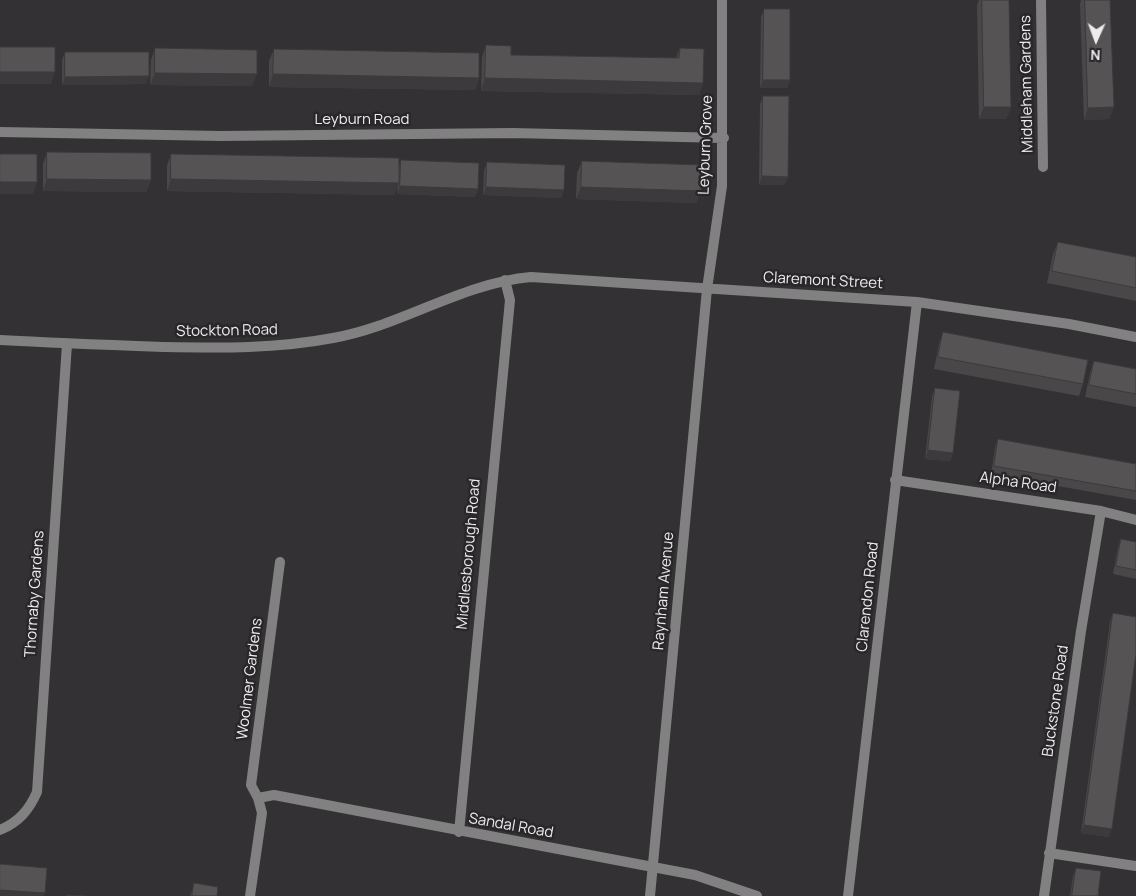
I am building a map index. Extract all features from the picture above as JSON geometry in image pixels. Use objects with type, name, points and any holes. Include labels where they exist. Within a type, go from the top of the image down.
[{"type":"street","name":"Leyburn Grove","points":[[706,289],[722,186],[724,138],[722,0]]},
{"type":"street","name":"Middleham Gardens","points":[[1041,0],[1043,167]]},
{"type":"street","name":"Leyburn Road","points":[[0,132],[221,136],[514,133],[724,138]]},
{"type":"street","name":"Claremont Street","points":[[505,280],[531,278],[917,302],[1068,324],[1136,338]]},
{"type":"street","name":"Stockton Road","points":[[0,340],[227,349],[265,348],[334,338],[366,330],[505,280]]},
{"type":"street","name":"Middlesborough Road","points":[[459,832],[510,300],[505,280]]},
{"type":"street","name":"Raynham Avenue","points":[[650,896],[706,289]]},
{"type":"street","name":"Clarendon Road","points":[[848,896],[917,302]]},
{"type":"street","name":"Thornaby Gardens","points":[[0,830],[10,825],[26,812],[37,792],[67,344]]},
{"type":"street","name":"Alpha Road","points":[[895,480],[1101,511],[1136,520]]},
{"type":"street","name":"Buckstone Road","points":[[1044,896],[1081,631],[1101,511]]},
{"type":"street","name":"Woolmer Gardens","points":[[250,896],[262,813],[258,798],[251,785],[280,562]]},
{"type":"street","name":"Sandal Road","points":[[258,798],[274,795],[459,832],[696,875],[757,896]]},
{"type":"street","points":[[1049,853],[1136,866]]},
{"type":"building","points":[[982,0],[1009,0],[1011,107],[984,107]]},
{"type":"building","points":[[1085,0],[1110,0],[1114,107],[1088,108]]},
{"type":"building","points":[[764,9],[790,9],[790,80],[763,80]]},
{"type":"building","points":[[486,45],[511,46],[511,55],[679,58],[680,48],[704,49],[703,83],[485,78]]},
{"type":"building","points":[[0,47],[55,47],[55,72],[0,72]]},
{"type":"building","points":[[155,48],[257,50],[257,74],[155,73]]},
{"type":"building","points":[[274,49],[479,53],[479,78],[273,74]]},
{"type":"building","points":[[65,52],[149,52],[149,76],[65,77]]},
{"type":"building","points":[[763,96],[789,96],[788,177],[762,176]]},
{"type":"building","points":[[47,152],[151,153],[151,180],[47,179]]},
{"type":"building","points":[[0,154],[37,154],[37,182],[0,182]]},
{"type":"building","points":[[171,154],[399,158],[399,183],[171,179]]},
{"type":"building","points":[[401,160],[479,163],[478,189],[400,186]]},
{"type":"building","points":[[582,161],[702,165],[701,191],[581,187]]},
{"type":"building","points":[[487,162],[565,165],[564,190],[486,187]]},
{"type":"building","points":[[1058,242],[1136,257],[1136,288],[1052,271]]},
{"type":"building","points":[[943,332],[1088,360],[1083,384],[938,357]]},
{"type":"building","points":[[1094,361],[1136,369],[1136,394],[1089,385]]},
{"type":"building","points":[[935,388],[960,391],[953,453],[928,450]]},
{"type":"building","points":[[998,439],[1136,464],[1136,491],[994,466]]},
{"type":"building","points":[[1121,539],[1136,542],[1136,570],[1116,566]]},
{"type":"building","points":[[1113,613],[1136,617],[1136,654],[1112,829],[1084,825]]},
{"type":"building","points":[[0,864],[47,868],[45,893],[0,890]]},
{"type":"building","points":[[1076,868],[1101,871],[1098,896],[1072,896]]},
{"type":"building","points":[[194,883],[218,887],[217,896],[192,896]]}]
